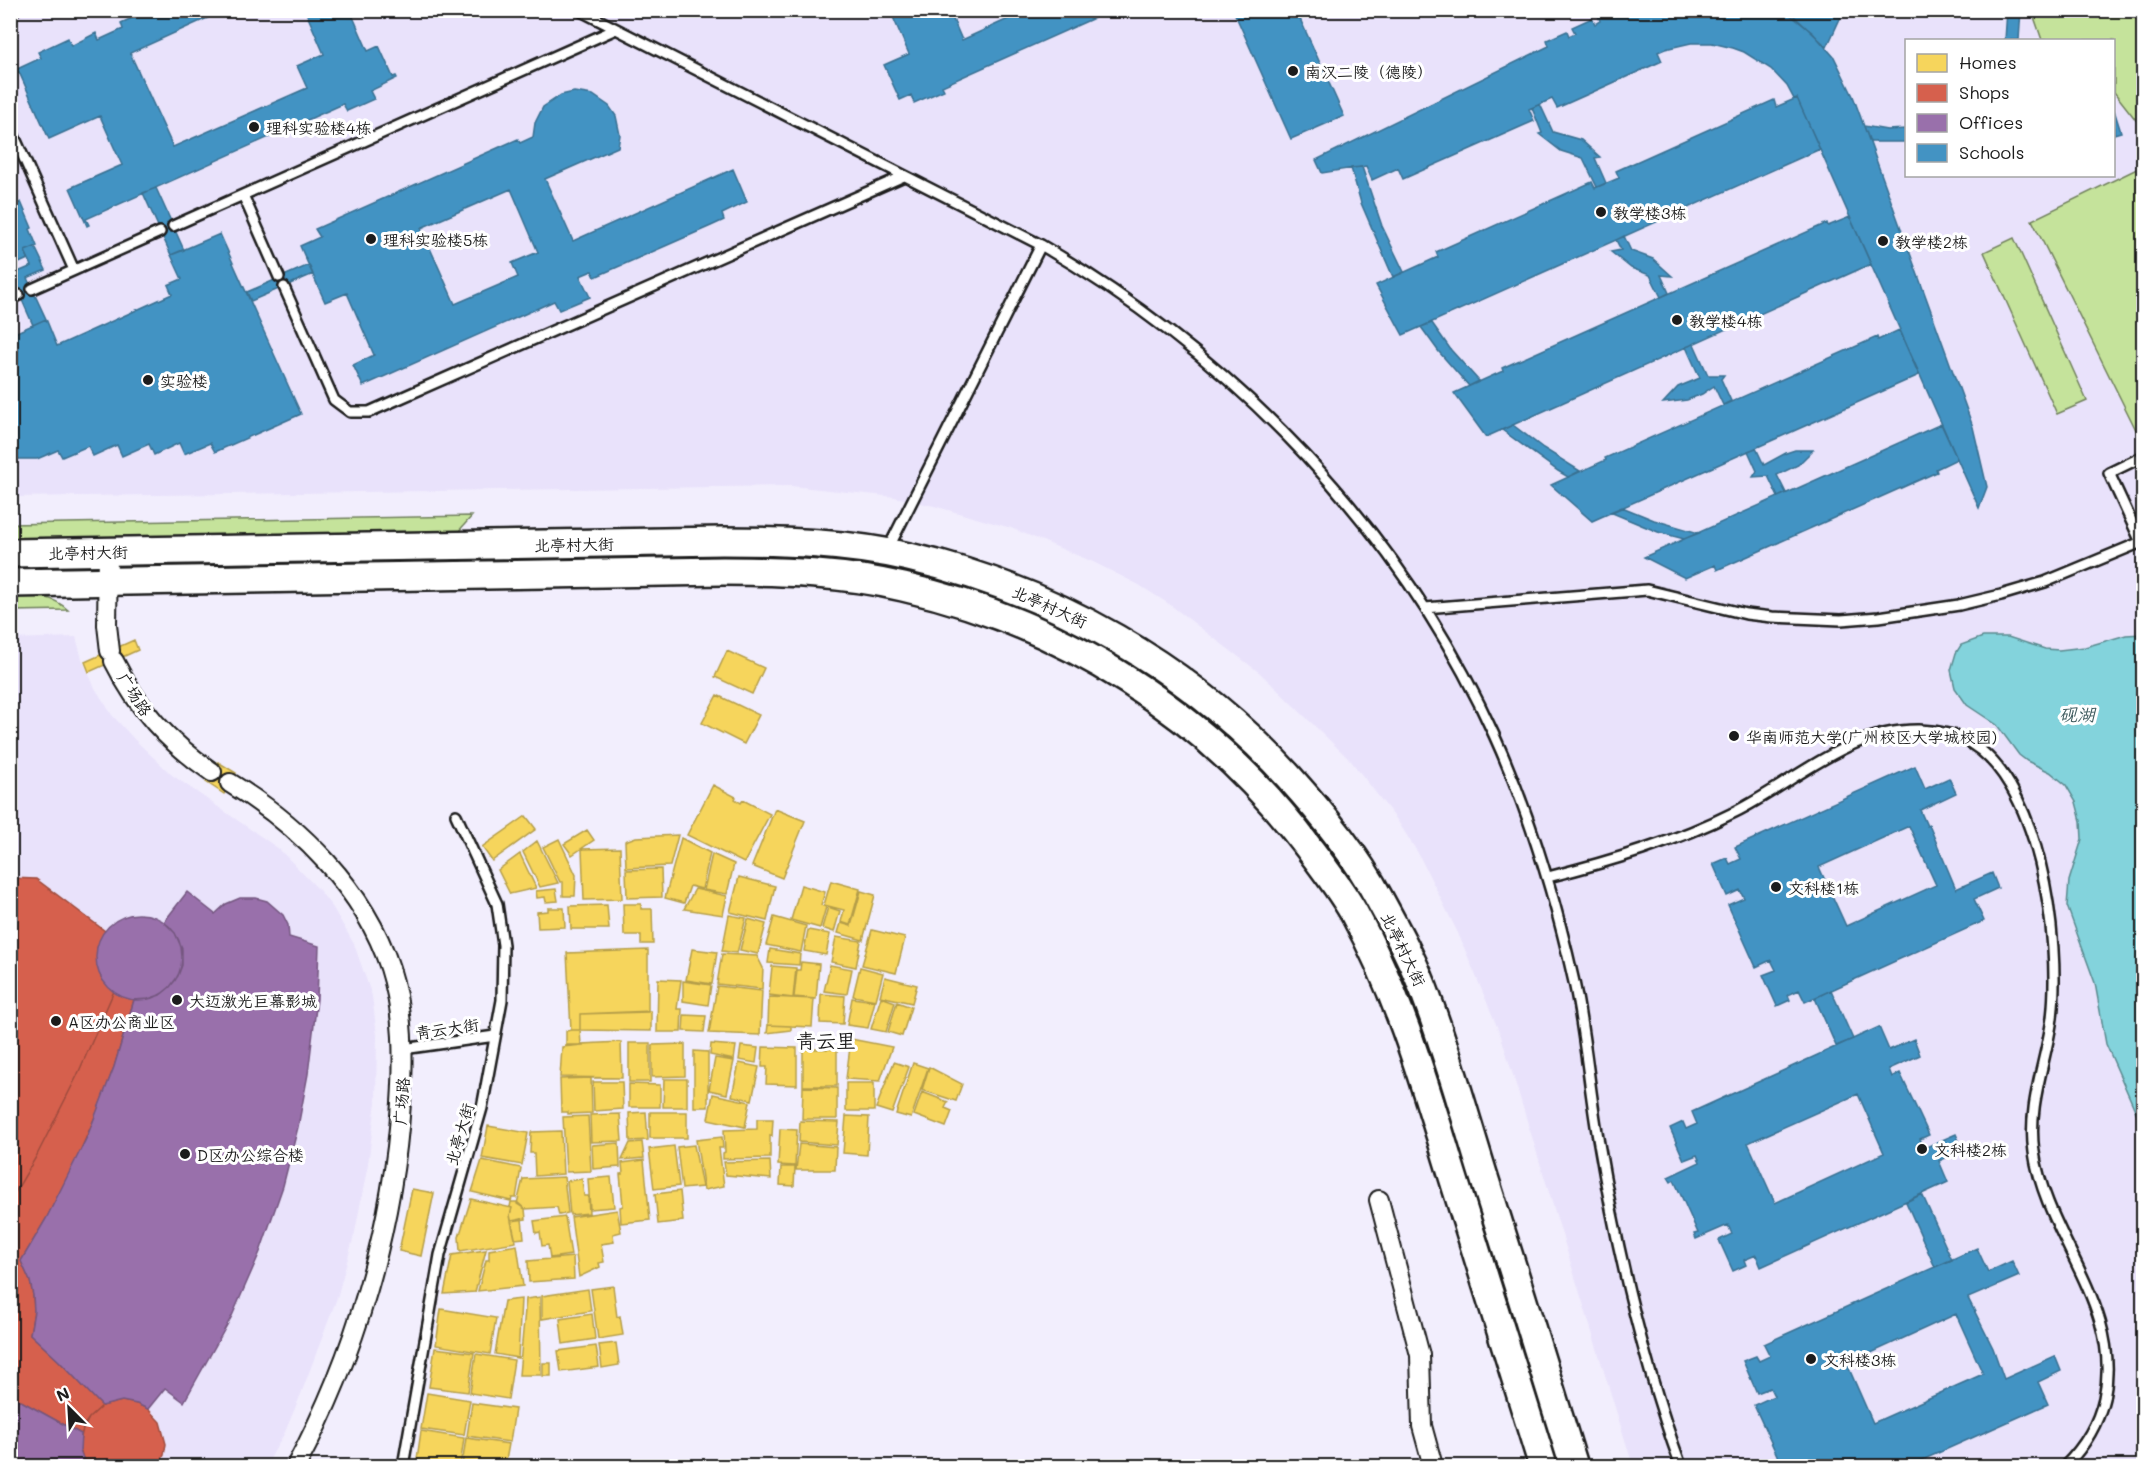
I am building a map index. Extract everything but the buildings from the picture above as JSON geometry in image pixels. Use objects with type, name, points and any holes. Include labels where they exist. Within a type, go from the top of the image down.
[{"type":"main road","name":"北亭村大街","points":[[10,553],[772,541],[809,543],[909,557],[1006,586],[1084,620],[1129,645],[1195,690],[1241,728],[1288,776],[1334,831],[1378,896],[1427,998],[1574,1467]]},
{"type":"main road","name":"北亭村大街","points":[[10,583],[699,571],[806,572],[902,586],[964,603],[1040,633],[1105,666],[1176,714],[1237,765],[1297,832],[1352,911],[1400,1009],[1543,1467]]},
{"type":"street","name":"广场路","points":[[108,552],[107,625],[112,656],[133,694],[155,724],[174,743],[212,772]]},
{"type":"street","name":"广场路","points":[[230,783],[274,812],[300,836],[333,870],[362,911],[373,928],[390,970],[399,1009],[403,1049],[396,1158],[377,1251],[343,1363],[323,1412],[296,1467]]},
{"type":"street","points":[[1379,1200],[1416,1337],[1421,1375],[1422,1426],[1433,1467]]},
{"type":"lane","points":[[10,12],[15,10]]},
{"type":"lane","points":[[579,10],[1041,245],[1106,284],[1193,349],[1277,425],[1332,483],[1376,539],[1425,609],[1493,733],[1524,807],[1548,876],[1575,985],[1598,1136],[1632,1311],[1681,1467]]},
{"type":"lane","points":[[173,226],[616,29]]},
{"type":"lane","points":[[10,126],[75,270]]},
{"type":"lane","points":[[243,195],[334,400],[350,412],[369,412],[904,176]]},
{"type":"lane","points":[[32,289],[160,232]]},
{"type":"lane","points":[[886,553],[1041,245]]},
{"type":"lane","points":[[1425,609],[1647,590],[1737,612],[1811,620],[1869,618],[1959,605],[2044,582],[2143,542],[2109,473],[2144,456]]},
{"type":"lane","points":[[1548,876],[1645,850],[1707,825],[1764,796],[1835,752],[1870,736],[1908,730],[1944,732],[1975,746],[2001,768],[2012,785],[2034,841],[2043,872],[2053,953],[2052,1018],[2032,1108],[2034,1153],[2049,1204],[2097,1311],[2107,1352],[2108,1374],[2100,1415],[2092,1434],[2065,1467]]},
{"type":"lane","name":"北亭大街","points":[[403,1467],[440,1255],[482,1108],[502,1000],[500,922],[493,892],[456,815]]},
{"type":"lane","name":"青云大街","points":[[403,1049],[495,1036]]},
{"type":"shaded area","name":"华南师范大学(广州校区大学城校园)","points":[[10,11],[2143,11],[2143,1466],[1633,1466],[1501,1036],[1458,933],[1418,853],[1397,820],[1351,761],[1260,673],[1169,604],[1139,585],[1091,561],[1011,528],[934,506],[895,497],[791,486],[11,497]]},
{"type":"shaded area","points":[[76,637],[82,659],[95,688],[112,715],[134,739],[172,775],[279,849],[319,890],[333,908],[354,944],[372,996],[377,1035],[376,1102],[368,1164],[355,1232],[337,1298],[301,1394],[285,1432],[266,1466],[11,1466],[10,639]]},
{"type":"green space","points":[[2032,11],[2143,11],[2143,129],[2115,93],[2115,39],[2042,39]]},
{"type":"green space","points":[[2143,166],[2143,444],[2032,220]]},
{"type":"green space","points":[[2014,238],[2087,401],[2057,414],[1984,252]]},
{"type":"green space","points":[[472,516],[457,533],[11,540],[10,524]]},
{"type":"green space","points":[[10,594],[48,598],[68,610],[11,611]]},
{"type":"water","name":"砚湖","points":[[2144,634],[2143,1128],[2106,1044],[2095,983],[2067,906],[2069,881],[2082,839],[2081,821],[2076,802],[2066,785],[2050,772],[2019,755],[1997,725],[1967,705],[1955,688],[1951,670],[1961,645],[1983,637],[2008,637],[2045,649],[2059,650],[2085,647],[2126,635]]},
{"type":"place","name":"南汉二陵（德陵）","points":[[1293,71]]},
{"type":"place","name":"理科实验楼4栋","points":[[254,127]]},
{"type":"place","name":"教学楼3栋","points":[[1601,212]]},
{"type":"place","name":"理科实验楼5栋","points":[[371,239]]},
{"type":"place","name":"教学楼2栋","points":[[1883,241]]},
{"type":"place","name":"教学楼4栋","points":[[1677,320]]},
{"type":"place","name":"实验楼","points":[[148,380]]},
{"type":"place","name":"华南师范大学(广州校区大学城校园)","points":[[1734,736]]},
{"type":"place","name":"文科楼1栋","points":[[1776,887]]},
{"type":"place","name":"大迈激光巨幕影城","points":[[177,1000]]},
{"type":"place","name":"A区办公商业区","points":[[56,1021]]},
{"type":"place","name":"文科楼2栋","points":[[1922,1149]]},
{"type":"place","name":"D区办公综合楼","points":[[185,1154]]},
{"type":"place","name":"文科楼3栋","points":[[1811,1359]]},
{"type":"district","name":"青云里","points":[[826,1040]]}]
